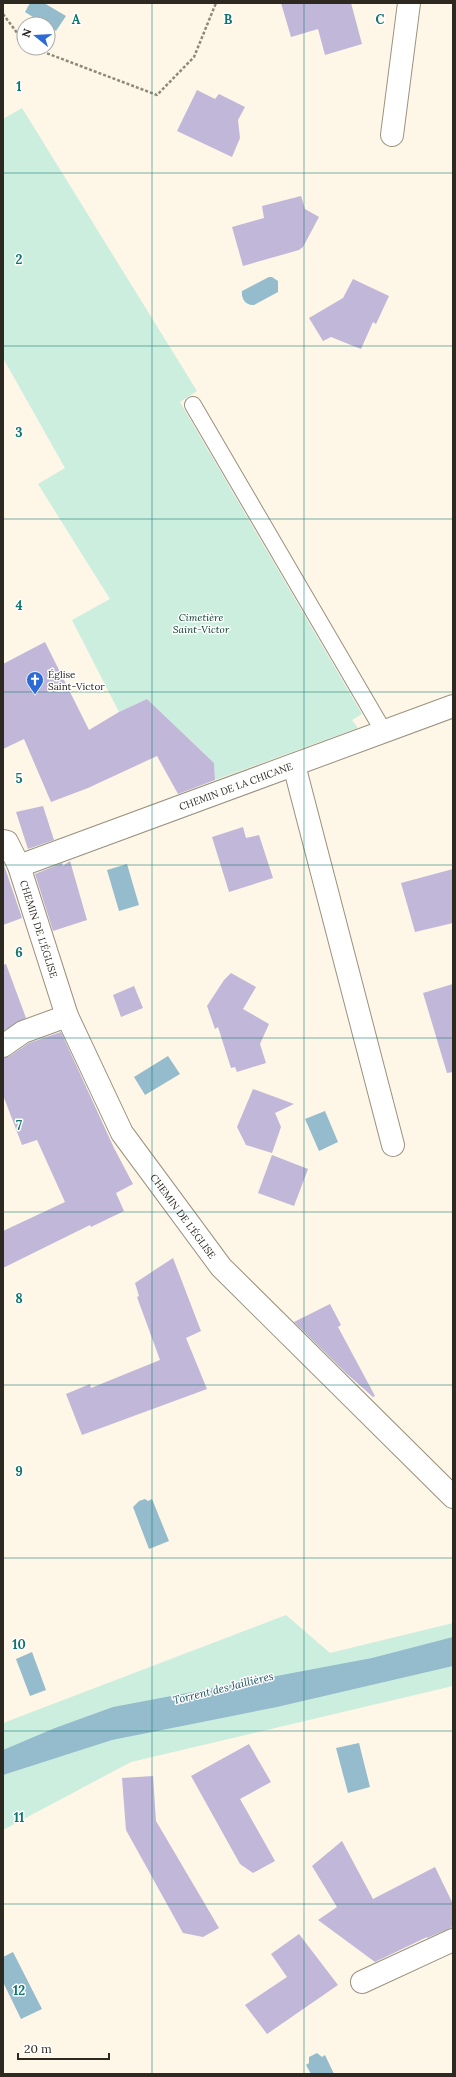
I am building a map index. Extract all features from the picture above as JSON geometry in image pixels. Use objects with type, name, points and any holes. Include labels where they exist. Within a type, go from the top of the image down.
[{"type":"street","points":[[392,135],[409,3]]},
{"type":"street","name":"CHEMIN DE LA CHICANE","points":[[19,866],[453,706]]},
{"type":"street","points":[[294,765],[392,1145]]},
{"type":"street","name":"CHEMIN DE L'ÉGLISE","points":[[3,841],[7,842],[19,866],[68,1016],[122,1133],[221,1267],[453,1497]]},
{"type":"street","points":[[3,1046],[23,1032],[68,1016]]},
{"type":"street","points":[[362,1982],[453,1940]]},
{"type":"lane","points":[[193,404],[384,732]]},
{"type":"path","points":[[54,56],[157,95],[194,57],[216,3]]},
{"type":"path","points":[[3,14],[16,31]]},
{"type":"green space","name":"Cimetière Saint-Victor","points":[[22,108],[197,391],[180,402],[362,714],[352,720],[358,728],[215,780],[214,763],[147,699],[119,712],[72,620],[110,599],[38,484],[65,468],[3,358],[3,119]]},
{"type":"green space","points":[[286,1615],[330,1653],[453,1623],[453,1686],[131,1762],[3,1830],[3,1723]]},
{"type":"water","points":[[30,3],[44,3],[66,16],[56,31],[56,16],[31,16],[25,12]]},
{"type":"water","points":[[269,277],[272,277],[278,281],[278,292],[254,305],[246,303],[242,297],[242,291]]},
{"type":"water","points":[[127,864],[139,905],[119,911],[107,870]]},
{"type":"water","points":[[168,1056],[180,1074],[145,1095],[134,1077]]},
{"type":"water","points":[[325,1111],[338,1142],[319,1151],[305,1119]]},
{"type":"water","points":[[145,1499],[148,1501],[152,1499],[169,1541],[149,1549],[133,1507],[139,1501]]},
{"type":"water","name":"Torrent des Jaillières","points":[[453,1637],[453,1666],[277,1707],[112,1740],[3,1775],[3,1750],[55,1728],[113,1707],[372,1658]]},
{"type":"water","points":[[32,1652],[46,1690],[30,1696],[16,1659]]},
{"type":"water","points":[[359,1743],[370,1787],[348,1793],[336,1748]]},
{"type":"water","points":[[13,1952],[42,2009],[21,2019],[3,1982],[3,1957]]},
{"type":"water","points":[[317,2053],[322,2057],[325,2055],[334,2074],[311,2074],[306,2065],[309,2063],[309,2057]]},
{"type":"building","points":[[281,3],[351,3],[362,44],[325,55],[318,29],[291,37]]},
{"type":"building","points":[[197,90],[215,99],[219,94],[245,107],[238,120],[240,138],[232,157],[177,131]]},
{"type":"building","points":[[301,196],[305,209],[319,217],[303,247],[299,250],[243,266],[232,227],[264,218],[262,206]]},
{"type":"building","points":[[353,279],[389,296],[376,324],[373,322],[361,349],[331,337],[323,341],[309,318],[343,298]]},
{"type":"building","points":[[45,642],[89,730],[119,712],[147,699],[214,763],[215,780],[178,794],[157,756],[88,788],[51,802],[24,739],[3,749],[3,664]]},
{"type":"building","points":[[43,806],[54,840],[28,849],[16,812]]},
{"type":"building","points":[[243,827],[246,838],[259,835],[273,878],[229,892],[212,837]]},
{"type":"building","points":[[70,861],[87,920],[53,931],[35,874],[62,863],[63,866]]},
{"type":"building","points":[[4,865],[22,918],[3,925],[3,866]]},
{"type":"building","points":[[453,869],[453,923],[415,932],[401,883]]},
{"type":"building","points":[[6,964],[26,1018],[3,1031],[3,965]]},
{"type":"building","points":[[231,973],[256,987],[243,1009],[269,1024],[260,1044],[266,1063],[237,1072],[235,1067],[231,1068],[218,1027],[215,1029],[207,1006],[224,980]]},
{"type":"building","points":[[453,984],[453,1072],[447,1073],[423,993]]},
{"type":"building","points":[[134,986],[143,1008],[121,1017],[113,995]]},
{"type":"building","points":[[61,1032],[114,1148],[133,1184],[116,1193],[124,1211],[91,1227],[90,1225],[3,1268],[3,1231],[65,1202],[37,1140],[22,1145],[3,1095],[3,1058],[10,1056],[29,1043]]},
{"type":"building","points":[[253,1089],[294,1104],[275,1113],[281,1127],[272,1153],[246,1145],[237,1127]]},
{"type":"building","points":[[272,1155],[308,1169],[294,1206],[258,1193]]},
{"type":"building","points":[[173,1258],[201,1331],[186,1338],[207,1389],[82,1435],[66,1394],[90,1384],[91,1388],[160,1360],[137,1297],[139,1296],[135,1283]]},
{"type":"building","points":[[330,1304],[341,1325],[338,1327],[375,1396],[373,1397],[294,1322]]},
{"type":"building","points":[[249,1744],[271,1782],[240,1799],[275,1861],[253,1873],[240,1864],[191,1776]]},
{"type":"building","points":[[153,1776],[156,1821],[219,1928],[203,1937],[183,1933],[126,1830],[122,1778]]},
{"type":"building","points":[[342,1841],[373,1899],[435,1867],[453,1904],[453,1927],[427,1937],[375,1962],[318,1920],[337,1907],[312,1866]]},
{"type":"building","points":[[299,1934],[338,1985],[267,2034],[245,2005],[287,1977],[271,1954]]},
{"type":"place","name":"Église Saint-Victor","points":[[35,695]]}]
